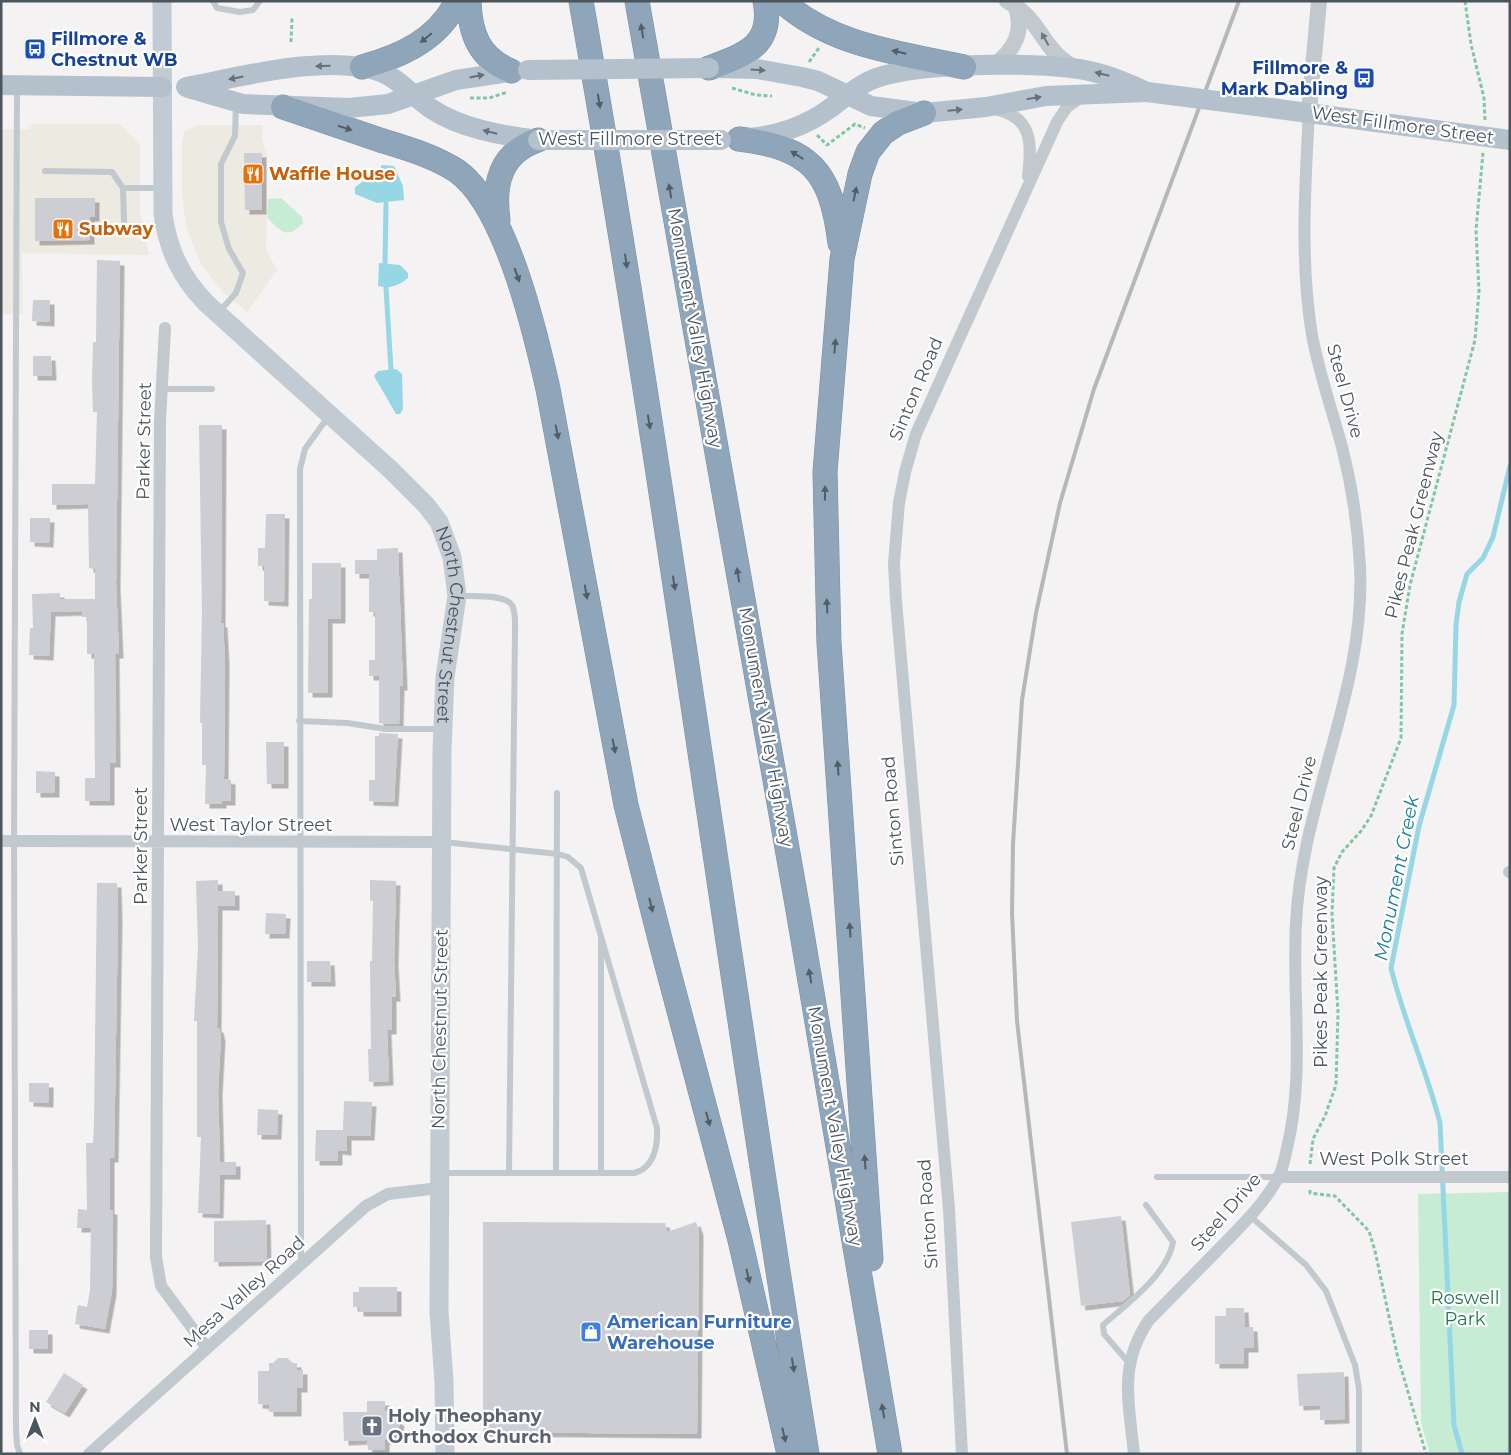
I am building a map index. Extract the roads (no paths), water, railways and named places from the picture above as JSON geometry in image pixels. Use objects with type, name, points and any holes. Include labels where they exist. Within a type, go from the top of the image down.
[{"type":"highway","points":[[362,67],[394,57],[416,46],[445,20],[457,1]]},
{"type":"highway","points":[[469,1],[473,30],[481,50],[495,64],[518,77]]},
{"type":"highway","points":[[581,1],[619,214],[770,1231],[807,1454]]},
{"type":"highway","name":"Monument Valley Highway","points":[[637,1],[798,910],[890,1454]]},
{"type":"highway","points":[[709,68],[738,57],[757,45],[766,24],[765,1]]},
{"type":"highway","points":[[782,1],[817,27],[846,40],[964,67]]},
{"type":"highway","points":[[282,107],[422,154],[447,165],[465,178],[478,191],[499,230],[526,304],[542,363],[626,805],[660,943],[740,1240],[789,1454]]},
{"type":"highway","points":[[876,1368],[869,1222],[826,593],[825,472],[842,259],[857,186],[868,152],[878,138],[889,128],[903,120],[924,113]]},
{"type":"highway","points":[[730,139],[776,145],[790,150],[814,168],[826,184],[832,201],[842,259]]},
{"type":"highway","points":[[499,230],[496,195],[501,171],[516,151],[538,140]]},
{"type":"main road","name":"North Chestnut Street","points":[[162,1],[162,188],[165,228],[174,259],[191,287],[218,314],[401,479],[437,518],[445,534],[452,557],[458,596],[445,677],[443,729],[439,1181],[438,1312],[444,1382],[445,1454]]},
{"type":"main road","name":"West Fillmore Street","points":[[9,85],[186,87],[284,69],[332,66],[362,67],[390,76],[432,109],[462,124],[492,132],[538,140],[730,139],[769,135],[799,125],[822,114],[861,85],[886,75],[964,67],[993,66],[1078,69],[1118,79],[1147,92]]},
{"type":"main road","name":"West Fillmore Street","points":[[186,87],[236,103],[282,107],[370,107],[395,102],[456,80],[709,68],[757,70],[794,75],[818,81],[871,106],[924,113],[986,107],[1046,96],[1147,92],[1510,140]]},
{"type":"street","points":[[1308,112],[1319,1]]},
{"type":"street","points":[[993,66],[1008,54],[1016,41],[1020,22],[1011,3]]},
{"type":"street","points":[[1011,3],[1032,19],[1054,54],[1078,69]]},
{"type":"street","name":"Sinton Road","points":[[962,1454],[949,1209],[896,601],[894,543],[903,483],[916,434],[1026,189],[1062,114],[1074,101],[1085,95]]},
{"type":"street","name":"Sinton Road","points":[[986,107],[1012,114],[1020,121],[1027,132],[1030,155],[1026,189]]},
{"type":"street","name":"Steel Drive","points":[[1134,1454],[1127,1382],[1129,1363],[1140,1334],[1149,1320],[1250,1216],[1278,1177],[1291,1129],[1294,1104],[1298,890],[1309,832],[1354,658],[1360,598],[1360,568],[1352,492],[1342,445],[1315,350],[1308,302],[1304,246],[1308,112]]},
{"type":"street","name":"Parker Street","points":[[165,328],[162,389],[156,1257],[161,1286],[207,1348]]},
{"type":"street","name":"West Taylor Street","points":[[7,841],[442,842]]},
{"type":"street","name":"West Polk Street","points":[[1278,1177],[1510,1177]]},
{"type":"street","name":"Mesa Valley Road","points":[[89,1454],[366,1206],[402,1191],[439,1181]]},
{"type":"lane","points":[[212,1],[217,8],[240,12],[253,10],[260,1]]},
{"type":"lane","points":[[9,85],[7,841],[16,1428],[17,1445],[20,1454]]},
{"type":"lane","points":[[218,314],[236,293],[243,272],[229,248],[221,222],[221,164],[235,136],[236,103]]},
{"type":"lane","points":[[45,171],[112,172],[123,188],[124,221]]},
{"type":"lane","points":[[123,188],[162,188]]},
{"type":"lane","points":[[162,389],[212,389]]},
{"type":"lane","points":[[301,1265],[300,469],[305,449],[330,414]]},
{"type":"lane","points":[[458,596],[503,598],[512,605],[514,612],[509,1173]]},
{"type":"lane","points":[[299,722],[347,723],[386,729],[443,729]]},
{"type":"lane","points":[[556,1173],[557,794]]},
{"type":"lane","points":[[439,1181],[509,1173],[642,1171],[652,1160],[658,1136],[601,930],[581,868],[568,857],[557,854],[442,842]]},
{"type":"lane","points":[[601,930],[601,1173]]},
{"type":"lane","points":[[1157,1177],[1278,1177]]},
{"type":"lane","points":[[1129,1363],[1104,1334],[1103,1325],[1143,1291],[1172,1254],[1174,1242],[1146,1205]]},
{"type":"lane","points":[[1250,1216],[1306,1265],[1326,1292],[1355,1365],[1359,1388],[1359,1454]]},
{"type":"water","points":[[382,165],[394,166],[403,186],[404,200],[377,203],[355,194],[355,187],[378,171]]},
{"type":"water","points":[[379,263],[400,265],[408,273],[408,278],[394,286],[378,286]]},
{"type":"water","points":[[396,369],[402,374],[403,409],[400,414],[396,414],[374,376],[378,371]]},
{"type":"waterway","points":[[385,263],[386,204]]},
{"type":"waterway","points":[[386,288],[391,370]]},
{"type":"waterway","name":"Monument Creek","points":[[1462,1454],[1454,1425],[1440,1123],[1391,968],[1419,826],[1454,705],[1456,625],[1459,602],[1467,574],[1483,558],[1493,537],[1510,466]]},
{"type":"railway","points":[[1067,1454],[1017,1021],[1012,913],[1013,844],[1022,700],[1036,613],[1060,503],[1094,389],[1239,1]]},
{"type":"place","name":"Fillmore & Chestnut WB","points":[[35,49]]},
{"type":"place","name":"Fillmore & Mark Dabling","points":[[1364,78]]},
{"type":"place","name":"Waffle House","points":[[253,174]]},
{"type":"place","name":"Subway","points":[[63,229]]},
{"type":"place","name":"American Furniture Warehouse","points":[[591,1332]]},
{"type":"place","name":"Holy Theophany Orthodox Church","points":[[372,1426]]},
{"type":"park label","name":"Roswell Park","points":[[1465,1308]]}]
